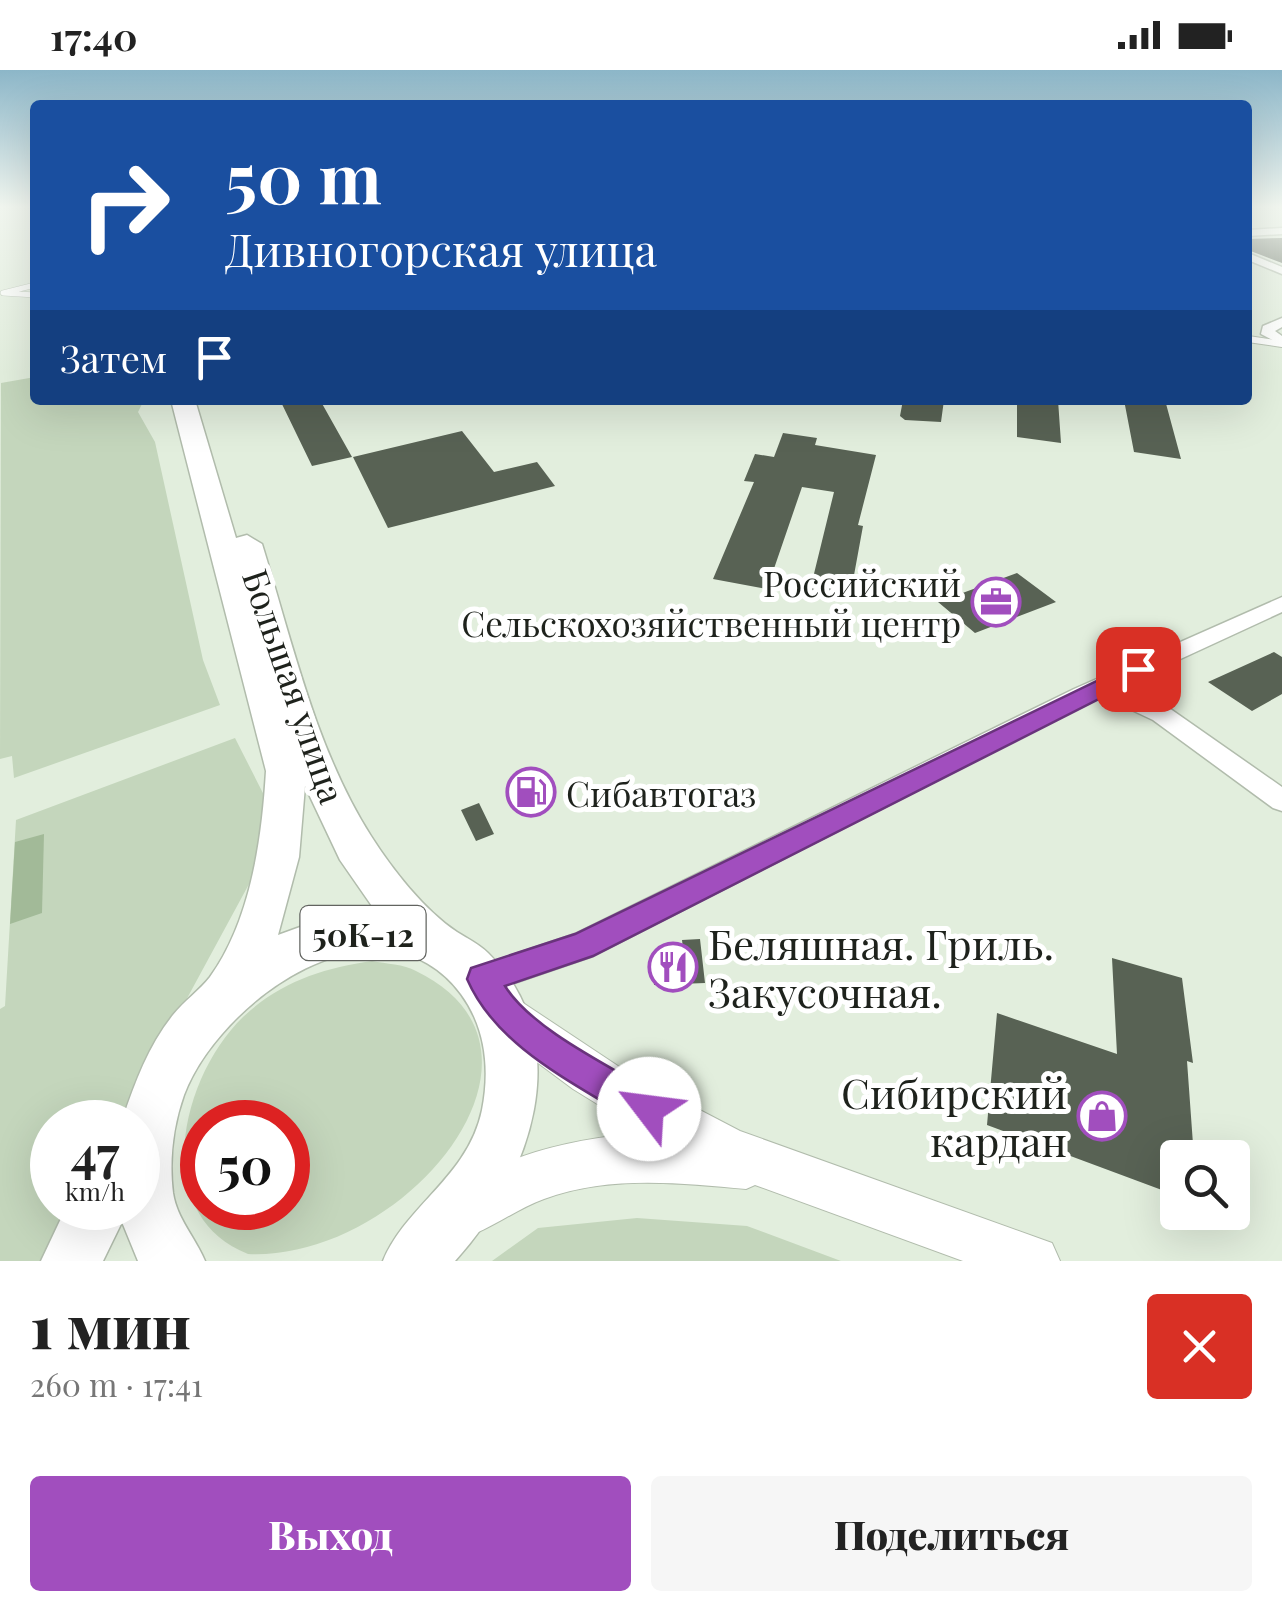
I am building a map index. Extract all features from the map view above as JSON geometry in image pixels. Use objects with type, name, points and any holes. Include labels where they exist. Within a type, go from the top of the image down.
[{"type":"main road","name":"Большая улица","points":[[184,405],[286,771],[285,824],[272,893],[230,990]]},
{"type":"main road","name":"Большая улица","points":[[206,405],[293,696],[346,832],[378,881],[438,944]]},
{"type":"main road","name":"50К-12","points":[[152,1100],[188,1034],[230,990],[282,954],[336,935],[390,931],[438,944],[491,993]]},
{"type":"main road","points":[[491,993],[550,1049],[682,1128],[774,1168],[1034,1261]]},
{"type":"main road","points":[[413,1261],[453,1223],[490,1167],[510,1109],[512,1055],[491,993]]},
{"type":"main road","points":[[453,1223],[542,1171],[615,1158],[680,1158],[774,1168]]},
{"type":"main road","points":[[71,1261],[87,1230]]},
{"type":"main road","name":"50К-12","points":[[156,1230],[164,1250],[176,1261]]},
{"type":"street","points":[[1282,322],[1268,328],[1268,334],[1282,342]]},
{"type":"street","points":[[491,993],[1102,686],[1282,604]]},
{"type":"street","points":[[1102,686],[1161,714],[1282,801]]},
{"type":"lane","points":[[30,286],[3,293],[30,295]]},
{"type":"lane","points":[[1252,340],[1282,342]]},
{"type":"shaded area","points":[[30,378],[30,405],[142,405],[138,412],[155,442],[203,660],[220,705],[14,778],[12,756],[0,759],[1,383]]},
{"type":"shaded area","points":[[235,738],[268,803],[255,873],[132,1100],[30,1100],[30,1230],[62,1230],[44,1261],[0,1261],[0,1009],[5,1006],[16,820]]},
{"type":"shaded area","points":[[44,834],[42,913],[10,924],[15,842]]},
{"type":"shaded area","points":[[372,961],[400,966],[416,971],[462,1006],[481,1050],[476,1097],[452,1145],[413,1188],[364,1224],[307,1247],[248,1254],[213,1230],[310,1230],[310,1100],[194,1100],[221,1043],[243,1017],[272,994],[319,973]]},
{"type":"shaded area","points":[[637,1218],[747,1226],[841,1261],[492,1261],[538,1228]]},
{"type":"building","points":[[282,405],[323,405],[352,457],[312,466]]},
{"type":"building","points":[[902,405],[943,405],[941,422],[905,420],[900,416]]},
{"type":"building","points":[[1017,405],[1058,405],[1061,443],[1017,437]]},
{"type":"building","points":[[1125,405],[1166,405],[1181,459],[1134,452]]},
{"type":"building","points":[[462,431],[494,472],[537,462],[555,486],[388,528],[353,457]]},
{"type":"building","points":[[783,433],[817,438],[815,445],[876,455],[858,525],[863,526],[850,597],[810,590],[834,492],[802,487],[767,589],[713,579],[754,482],[744,481],[755,454],[774,457]]},
{"type":"building","points":[[1017,573],[1056,602],[975,633],[938,602]]},
{"type":"building","points":[[1274,652],[1282,657],[1282,694],[1252,711],[1208,682]]},
{"type":"building","points":[[479,803],[494,834],[476,841],[461,810]]},
{"type":"building","points":[[700,939],[705,983],[654,985],[652,959],[684,957],[682,940]]},
{"type":"building","points":[[1112,958],[1182,978],[1193,1063],[1187,1061],[1193,1140],[1160,1140],[1160,1189],[987,1125],[997,1013],[1117,1054]]},
{"type":"place","name":"Российский Сельскохозяйственный центр","points":[[996,602]]},
{"type":"place","name":"Сибавтогаз","points":[[531,792]]},
{"type":"place","name":"Беляшная. Гриль. Закусочная.","points":[[673,967]]},
{"type":"place","name":"Сибирский кардан","points":[[1102,1116]]},
{"type":"route","points":[[649,1109],[550,1049],[500,1008],[482,979],[582,946],[1138,669]]}]
